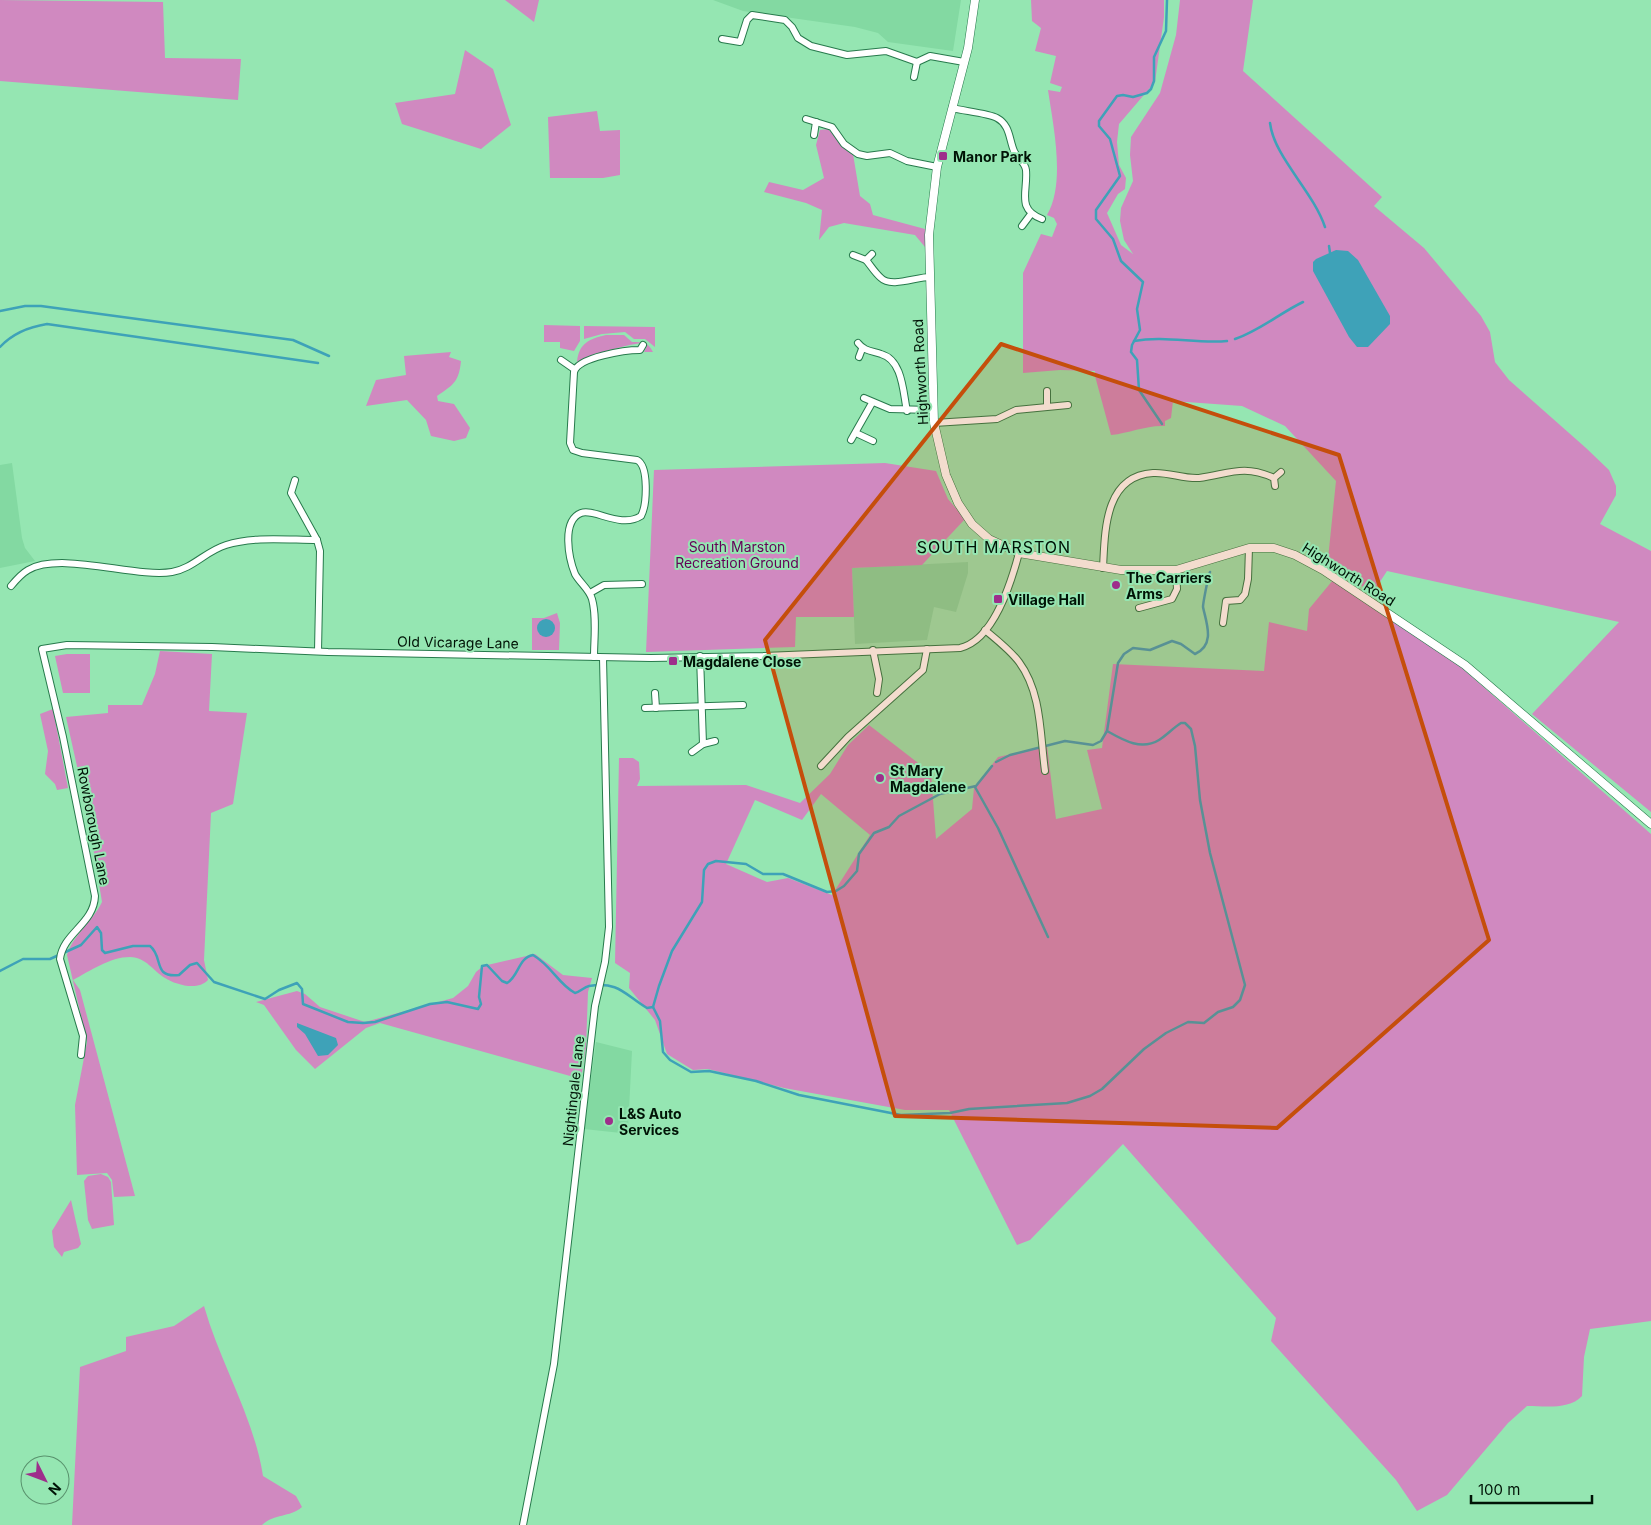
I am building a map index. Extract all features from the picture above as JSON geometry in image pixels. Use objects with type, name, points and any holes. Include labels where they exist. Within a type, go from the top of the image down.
[{"type":"street","name":"Highworth Road","points":[[975,0],[964,62],[937,168],[930,219],[932,410],[946,475],[963,511],[983,535],[1019,553],[1103,568],[1144,571],[1176,570],[1250,548],[1280,550],[1314,564],[1453,656],[1651,824]]},
{"type":"street","points":[[722,39],[740,42],[747,20],[752,15],[778,18],[788,22],[798,38],[811,46],[842,55],[886,51],[917,62],[930,56],[964,62]]},
{"type":"street","points":[[914,77],[917,62]]},
{"type":"street","points":[[952,108],[991,115],[1004,123],[1014,152],[1025,168],[1024,198],[1030,214],[1042,219]]},
{"type":"street","points":[[806,119],[832,127],[844,144],[858,154],[867,156],[890,153],[907,161],[937,168]]},
{"type":"street","points":[[814,135],[816,122]]},
{"type":"street","points":[[1022,226],[1030,214]]},
{"type":"street","points":[[866,260],[872,254]]},
{"type":"street","points":[[853,255],[866,260],[878,276],[890,284],[912,278],[930,277]]},
{"type":"street","points":[[858,343],[862,349],[886,355],[893,361],[900,378],[907,411]]},
{"type":"street","points":[[574,369],[613,353],[640,350],[644,345]]},
{"type":"street","points":[[859,357],[862,349]]},
{"type":"street","points":[[561,360],[574,369]]},
{"type":"street","points":[[574,369],[570,442],[573,450],[582,453],[637,460],[643,464],[645,474],[641,516],[629,520],[608,519],[584,512],[572,521],[569,540],[572,561],[576,575],[590,593],[594,608],[594,658]]},
{"type":"street","points":[[1047,391],[1047,406]]},
{"type":"street","points":[[864,398],[890,409],[907,411],[932,410]]},
{"type":"street","points":[[852,440],[872,403]]},
{"type":"street","points":[[934,423],[997,419],[1016,410],[1068,405]]},
{"type":"street","points":[[856,433],[873,441]]},
{"type":"street","points":[[1103,568],[1105,534],[1111,505],[1123,486],[1134,479],[1151,473],[1200,478],[1238,470],[1254,471],[1274,478]]},
{"type":"street","points":[[1274,478],[1281,472]]},
{"type":"street","points":[[1274,478],[1275,486]]},
{"type":"street","points":[[295,480],[291,493],[317,540],[320,560],[318,651]]},
{"type":"street","points":[[12,586],[28,570],[43,566],[81,565],[171,573],[188,566],[216,548],[236,542],[317,540]]},
{"type":"street","points":[[1223,623],[1226,601],[1240,600],[1246,591],[1250,548]]},
{"type":"street","name":"Old Vicarage Lane","points":[[42,649],[67,644],[603,658],[764,656],[967,646],[986,630],[1003,600],[1019,553]]},
{"type":"street","points":[[1139,608],[1172,599],[1177,589],[1176,570]]},
{"type":"street","points":[[590,593],[604,585],[642,584]]},
{"type":"street","points":[[986,630],[1015,657],[1029,677],[1034,693],[1043,743],[1045,771]]},
{"type":"street","name":"Rowborough Lane","points":[[42,649],[63,737],[95,896],[95,904],[89,917],[61,951],[60,959],[83,1036],[81,1055]]},
{"type":"street","points":[[821,766],[848,737],[923,670],[927,649]]},
{"type":"street","points":[[873,650],[879,679],[877,693]]},
{"type":"street","points":[[700,656],[703,744]]},
{"type":"street","name":"Nightingale Lane","points":[[523,1525],[552,1374],[598,992],[605,962],[609,927],[603,658]]},
{"type":"street","points":[[655,693],[656,708]]},
{"type":"street","points":[[645,708],[743,704]]},
{"type":"street","points":[[692,752],[703,744],[715,741]]},
{"type":"highlighted area","points":[[1001,344],[1339,455],[1489,940],[1277,1128],[895,1116],[765,640]]},
{"type":"shaded area","points":[[713,0],[961,0],[953,51],[888,42],[878,33],[855,27],[743,11]]},
{"type":"shaded area","points":[[12,463],[22,538],[25,548],[35,561],[0,568],[0,465]]},
{"type":"shaded area","points":[[968,562],[968,573],[956,612],[934,607],[927,640],[855,644],[852,568]]},
{"type":"shaded area","points":[[596,1042],[632,1051],[628,1129],[621,1133],[584,1129]]},
{"type":"green space","points":[[0,0],[163,2],[165,58],[241,59],[238,100],[0,81]]},
{"type":"green space","points":[[505,0],[539,0],[534,22]]},
{"type":"green space","points":[[1031,0],[1164,0],[1164,17],[1155,82],[1119,124],[1117,142],[1119,165],[1126,178],[1125,189],[1118,194],[1107,213],[1121,245],[1133,254],[1124,240],[1120,221],[1121,208],[1133,181],[1130,155],[1131,137],[1160,93],[1176,35],[1180,0],[1253,0],[1243,71],[1382,197],[1374,206],[1424,248],[1481,316],[1490,332],[1495,362],[1509,380],[1609,470],[1616,486],[1616,495],[1600,524],[1651,551],[1651,812],[1532,714],[1619,622],[1387,571],[1372,594],[1328,559],[1336,481],[1285,426],[1242,406],[1173,401],[1171,418],[1165,421],[1165,426],[1111,435],[1095,371],[1060,370],[1023,373],[1023,273],[1041,234],[1052,237],[1057,224],[1054,218],[1047,215],[1053,202],[1057,171],[1055,136],[1048,90],[1060,92],[1062,87],[1050,83],[1056,56],[1035,51],[1041,28],[1032,21]]},
{"type":"green space","points":[[465,50],[493,69],[511,125],[481,149],[402,124],[395,103],[455,94]]},
{"type":"green space","points":[[597,111],[600,131],[620,130],[620,175],[603,178],[550,178],[548,117]]},
{"type":"green space","points":[[828,129],[853,154],[860,196],[870,204],[873,215],[925,229],[925,247],[915,235],[844,223],[829,227],[819,240],[822,210],[806,203],[764,192],[769,182],[803,190],[824,178],[816,145],[820,130]]},
{"type":"green space","points":[[544,325],[580,326],[580,341],[574,351],[560,348],[560,342],[544,342]]},
{"type":"green space","points":[[584,326],[655,327],[655,347],[645,339],[634,339],[625,332],[602,334],[584,339]]},
{"type":"green space","points":[[606,335],[624,335],[632,342],[644,343],[609,350],[600,354],[597,353],[577,362],[580,350],[586,343]]},
{"type":"green space","points":[[645,344],[649,346],[653,352],[644,352],[647,346]]},
{"type":"green space","points":[[451,352],[449,357],[461,361],[459,374],[451,386],[437,396],[438,401],[454,404],[470,428],[466,438],[454,441],[431,436],[426,420],[407,400],[366,406],[376,380],[406,375],[404,356]]},
{"type":"green space","name":"South Marston Recreation Ground","points":[[885,463],[936,471],[948,499],[965,519],[922,565],[852,568],[854,617],[796,617],[795,647],[646,652],[654,470]]},
{"type":"green space","points":[[1333,580],[1454,661],[1651,834],[1651,1321],[1590,1329],[1584,1357],[1582,1396],[1564,1405],[1549,1407],[1527,1406],[1508,1423],[1447,1495],[1417,1511],[1396,1480],[1271,1341],[1276,1318],[1123,1144],[1030,1240],[1017,1245],[949,1110],[905,1110],[784,1088],[708,1069],[693,1070],[667,1054],[655,1020],[629,988],[630,973],[615,963],[619,758],[633,758],[639,762],[640,779],[637,786],[746,785],[800,803],[830,774],[848,745],[869,725],[931,773],[936,839],[972,809],[974,788],[998,757],[1047,746],[1056,819],[1102,809],[1087,750],[1102,748],[1113,664],[1264,671],[1269,622],[1307,631],[1309,609]],"holes":[[[821,794],[870,835],[832,895],[788,878],[767,882],[726,864],[755,800],[802,820]]]},
{"type":"green space","points":[[557,613],[560,623],[559,650],[532,650],[532,618],[544,618]]},
{"type":"green space","points":[[160,651],[212,654],[209,711],[247,713],[233,804],[211,813],[204,960],[208,980],[199,985],[181,985],[160,975],[141,960],[130,957],[115,959],[73,980],[80,990],[135,1196],[114,1197],[112,1180],[107,1173],[77,1175],[75,1105],[87,1042],[67,955],[74,941],[102,902],[87,811],[66,717],[108,713],[108,705],[142,705],[155,674]]},
{"type":"green space","points":[[90,654],[90,693],[63,693],[55,656]]},
{"type":"green space","points":[[53,709],[68,788],[57,790],[55,784],[45,774],[48,751],[40,714]]},
{"type":"green space","points":[[535,954],[563,975],[592,978],[588,992],[586,1047],[581,1079],[380,1023],[366,1028],[315,1069],[296,1050],[264,1005],[256,1002],[297,991],[305,994],[320,1007],[365,1022],[453,998],[468,986],[476,972],[483,966]]},
{"type":"green space","points":[[101,1174],[108,1177],[111,1182],[114,1225],[92,1229],[88,1220],[84,1181],[88,1176]]},
{"type":"green space","points":[[71,1200],[81,1244],[78,1248],[64,1252],[62,1257],[54,1247],[52,1231]]},
{"type":"green space","points":[[204,1306],[245,1411],[259,1454],[263,1476],[296,1496],[302,1507],[292,1513],[267,1521],[262,1525],[72,1525],[80,1367],[126,1351],[126,1337],[174,1326]]},
{"type":"water","points":[[1336,250],[1348,251],[1358,260],[1390,316],[1390,324],[1368,347],[1357,347],[1349,337],[1313,271],[1313,262],[1316,259]]},
{"type":"water","points":[[542,619],[550,619],[555,624],[553,635],[542,637],[537,632],[537,624]]},
{"type":"water","points":[[297,1023],[336,1038],[338,1045],[328,1055],[318,1056],[305,1034],[297,1027]]},
{"type":"waterway","points":[[1162,424],[1139,390],[1137,360],[1131,352],[1132,345],[1140,330],[1137,309],[1143,282],[1121,261],[1113,239],[1096,219],[1096,210],[1120,176],[1110,139],[1099,126],[1099,121],[1117,96],[1133,97],[1147,93],[1151,89],[1154,81],[1154,57],[1166,31],[1167,0]]},
{"type":"waterway","points":[[1270,123],[1279,149],[1312,200],[1325,227]]},
{"type":"waterway","points":[[1329,246],[1330,253]]},
{"type":"waterway","points":[[1235,339],[1244,336],[1303,302]]},
{"type":"waterway","points":[[0,311],[25,306],[41,306],[293,340],[329,356]]},
{"type":"waterway","points":[[0,347],[21,331],[47,324],[318,363]]},
{"type":"waterway","points":[[1134,341],[1146,339],[1227,341]]},
{"type":"waterway","points":[[996,762],[1010,755],[1065,741],[1093,745],[1101,741],[1107,731],[1118,663],[1124,654],[1133,648],[1150,650],[1172,641],[1181,644],[1195,654],[1206,645],[1208,633],[1203,607],[1210,572]]},
{"type":"waterway","points":[[653,1007],[660,1021],[663,1052],[670,1060],[691,1072],[709,1071],[756,1081],[799,1095],[901,1115],[950,1113],[969,1109],[1067,1103],[1090,1096],[1102,1089],[1144,1049],[1166,1033],[1188,1022],[1204,1023],[1218,1012],[1233,1007],[1240,1000],[1245,985],[1210,853],[1200,800],[1195,746],[1191,729],[1185,723],[1181,723],[1159,740],[1146,744],[1132,743],[1107,731]]},
{"type":"waterway","points":[[653,1007],[672,951],[702,902],[704,870],[708,864],[716,861],[746,864],[763,874],[783,874],[827,892],[836,891],[844,886],[857,871],[859,854],[874,833],[889,827],[899,816],[940,794],[976,786],[992,766]]},
{"type":"waterway","points":[[975,787],[998,828],[1048,937]]},
{"type":"waterway","points":[[0,971],[23,959],[50,959],[81,945],[97,927],[101,933],[102,950],[105,953],[133,946],[150,946],[165,973],[179,975],[190,965],[197,963],[214,982],[265,999],[279,990],[297,983],[302,989],[303,1004],[348,1022],[375,1022],[430,1004],[447,1002],[478,1009],[481,1004],[479,997],[482,966],[487,965],[502,981],[507,983],[514,976],[521,963],[533,955],[540,959],[564,985],[575,993],[589,986],[615,987],[647,1008],[653,1007]]},
{"type":"place","name":"Manor Park","points":[[943,156]]},
{"type":"place","name":"The Carriers Arms","points":[[1116,585]]},
{"type":"place","name":"Village Hall","points":[[998,599]]},
{"type":"place","name":"Magdalene Close","points":[[673,661]]},
{"type":"place","name":"St Mary Magdalene","points":[[880,778]]},
{"type":"place","name":"L&S Auto Services","points":[[609,1121]]},
{"type":"district","name":"SOUTH MARSTON","points":[[994,547]]}]
